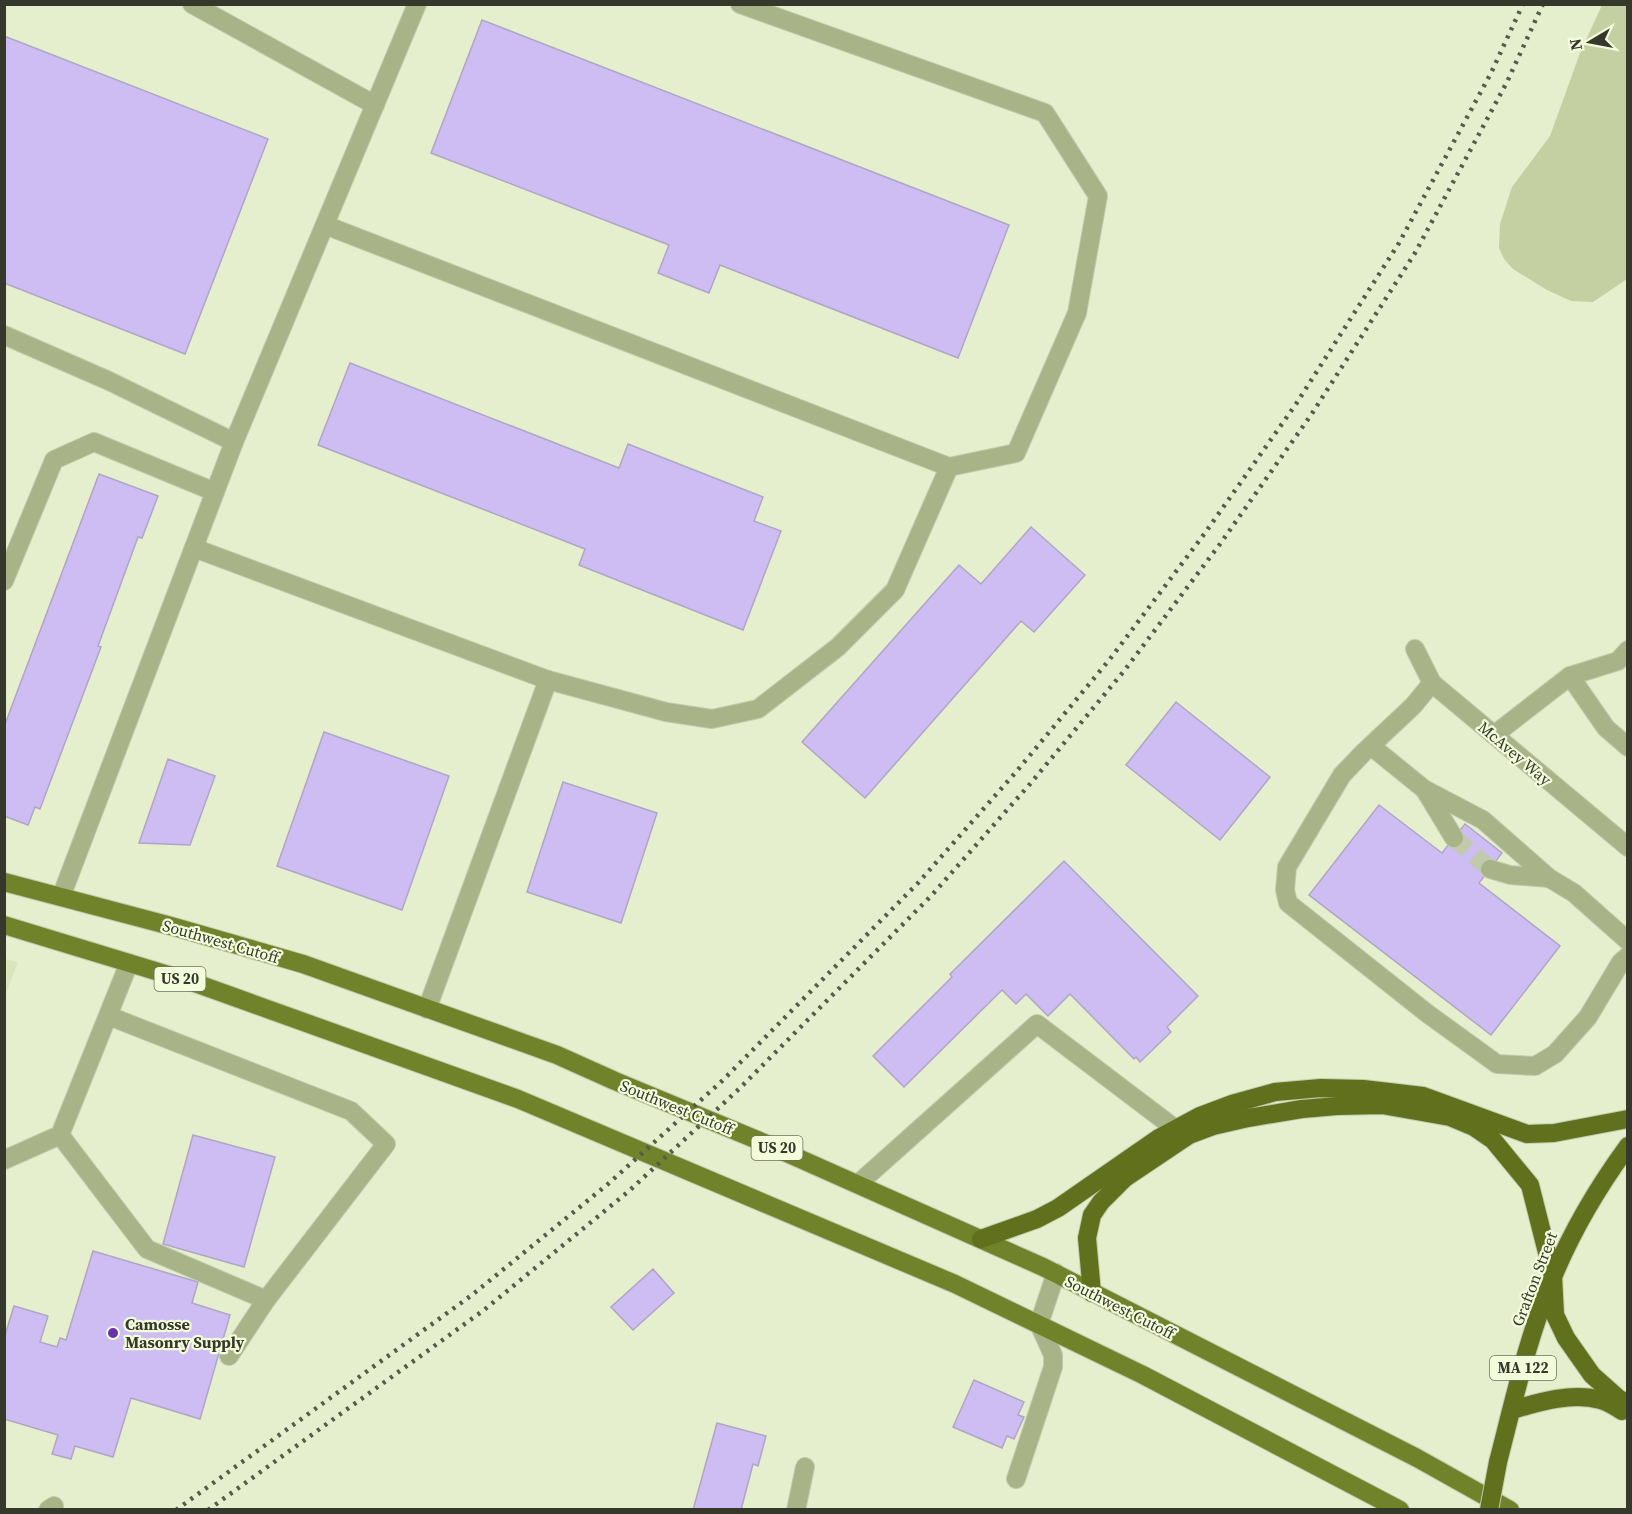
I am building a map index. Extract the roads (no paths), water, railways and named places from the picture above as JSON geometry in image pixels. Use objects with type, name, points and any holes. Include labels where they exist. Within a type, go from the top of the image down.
[{"type":"highway","points":[[1092,1293],[1087,1238],[1092,1215],[1101,1202],[1125,1178],[1200,1116],[1232,1104],[1275,1092],[1321,1088],[1363,1089],[1423,1096],[1527,1134],[1554,1133],[1628,1119]]},
{"type":"highway","points":[[981,1239],[1037,1219],[1058,1208],[1159,1138],[1302,1109],[1382,1105],[1450,1117],[1474,1127],[1493,1140],[1530,1185],[1553,1276],[1555,1315],[1566,1338],[1592,1375],[1619,1399],[1628,1403]]},
{"type":"highway","name":"Grafton Street","points":[[1488,1509],[1523,1367],[1553,1276],[1578,1222],[1628,1146]]},
{"type":"highway","points":[[1512,1410],[1543,1400],[1580,1398],[1602,1400],[1628,1414]]},
{"type":"main road","name":"Southwest Cutoff","points":[[4,882],[303,964],[557,1055],[858,1184],[1056,1273],[1417,1458],[1510,1509]]},
{"type":"main road","name":"US 20","points":[[4,926],[229,995],[518,1100],[955,1284],[1143,1375],[1400,1509]]},
{"type":"street","points":[[192,4],[375,105]]},
{"type":"street","points":[[61,897],[234,442],[417,4]]},
{"type":"street","points":[[325,225],[949,467],[1016,453],[1077,313],[1098,196],[1045,113],[740,4]]},
{"type":"street","points":[[4,335],[109,381],[234,442]]},
{"type":"street","points":[[4,581],[54,460],[94,442],[215,492]]},
{"type":"street","points":[[194,548],[548,680],[666,712],[712,719],[758,710],[838,647],[895,590],[949,467]]},
{"type":"street","name":"McAvey Way","points":[[1415,649],[1432,683],[1628,847]]},
{"type":"street","points":[[1494,735],[1570,676],[1618,662],[1628,650]]},
{"type":"street","points":[[1570,676],[1606,728],[1628,747]]},
{"type":"street","points":[[428,1009],[548,680]]},
{"type":"street","points":[[1432,683],[1413,706],[1342,775],[1287,867],[1285,890],[1288,903],[1428,1014],[1497,1064],[1535,1066],[1555,1054],[1588,1017],[1621,962],[1628,956]]},
{"type":"street","points":[[1371,746],[1424,789],[1483,820],[1549,878],[1574,893],[1628,941]]},
{"type":"street","points":[[1424,789],[1454,838]]},
{"type":"street","points":[[1490,869],[1510,875],[1549,878]]},
{"type":"street","points":[[4,1160],[60,1135],[129,963]]},
{"type":"street","points":[[109,1016],[351,1111],[386,1144],[266,1299],[229,1356]]},
{"type":"street","points":[[858,1184],[1037,1024],[1181,1133]]},
{"type":"street","points":[[60,1135],[147,1250],[266,1299]]},
{"type":"street","points":[[1016,1479],[1053,1367],[1053,1355],[1039,1324],[1056,1273]]},
{"type":"street","points":[[796,1509],[805,1467]]},
{"type":"tunnel","points":[[1454,838],[1490,869]]},
{"type":"railway","points":[[176,1510],[472,1295],[608,1184],[722,1081],[918,883],[1016,772],[1110,659],[1205,533],[1296,404],[1399,243],[1491,73],[1523,4]]},
{"type":"railway","points":[[208,1510],[484,1310],[629,1191],[740,1088],[932,895],[1030,784],[1124,671],[1220,544],[1311,415],[1415,253],[1507,82],[1543,4]]},
{"type":"place","name":"Camosse Masonry Supply","points":[[113,1333]]}]
